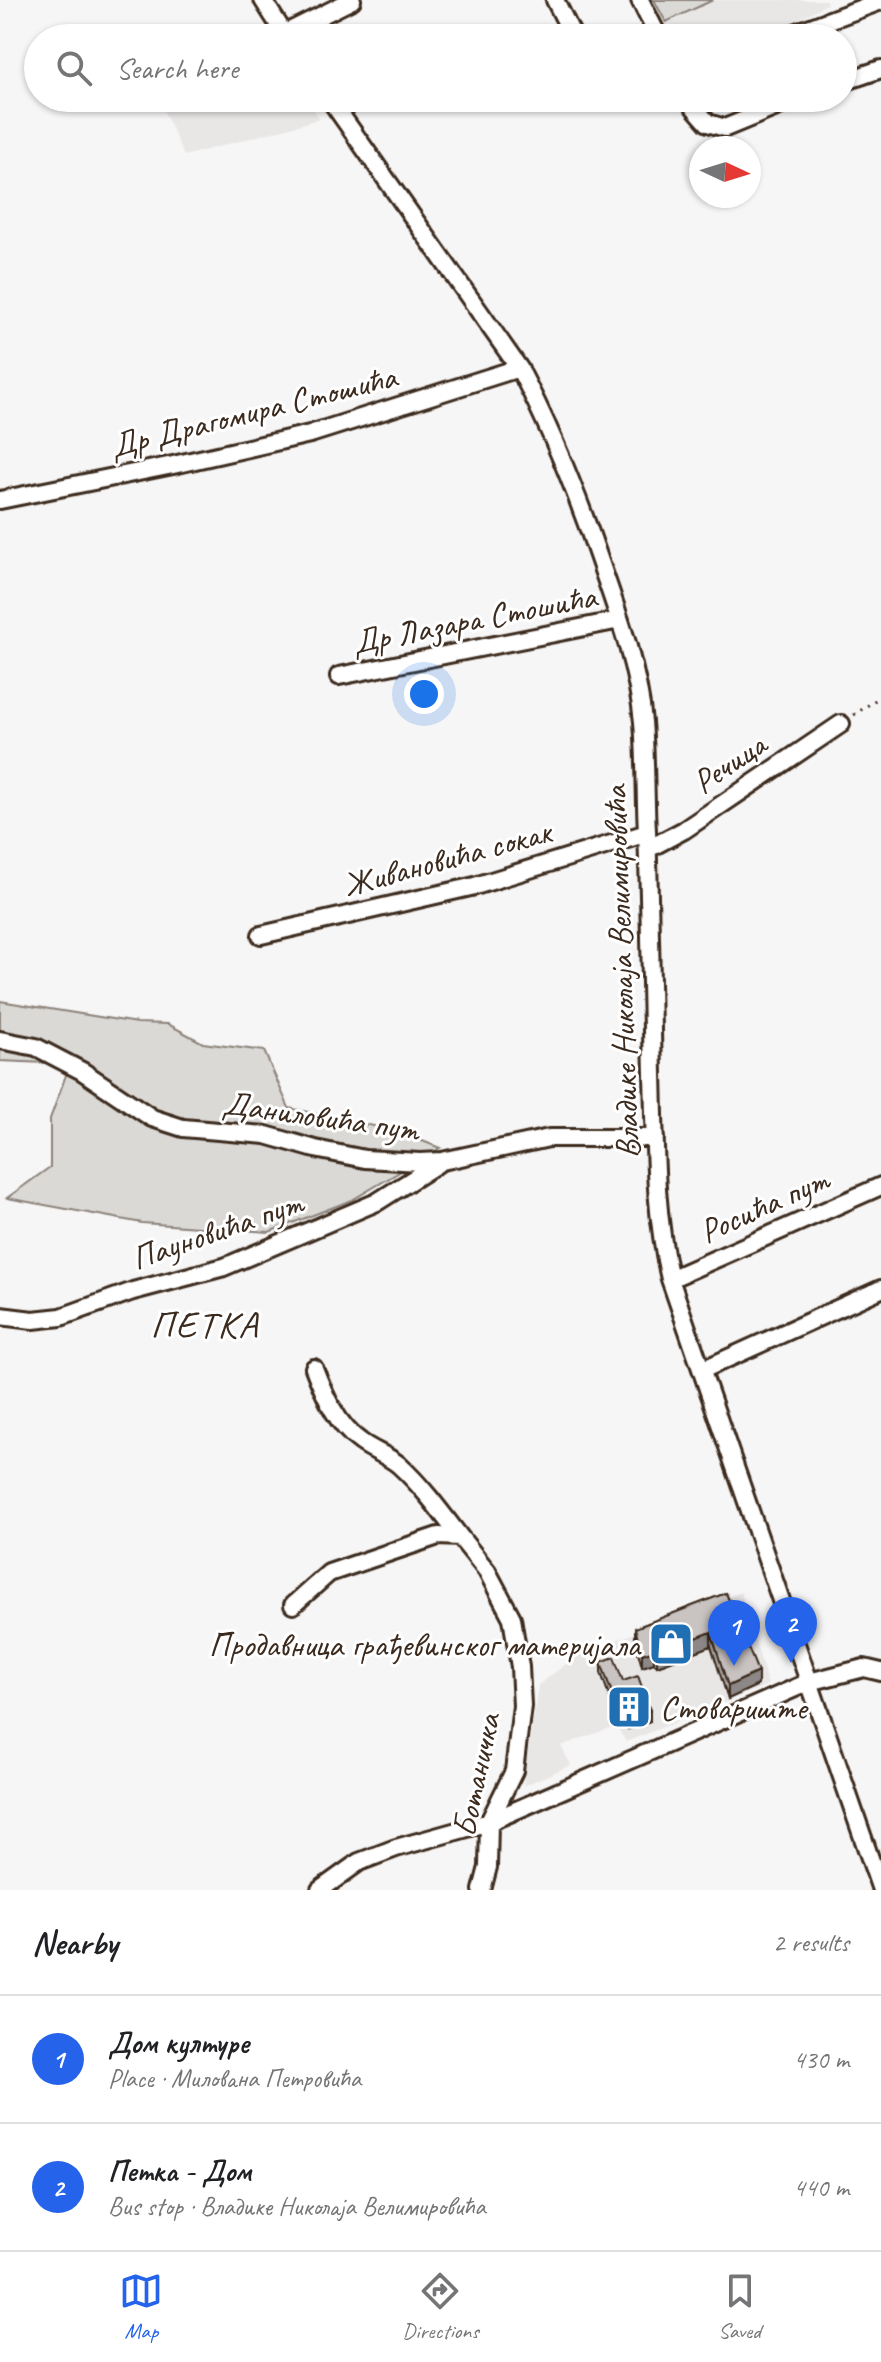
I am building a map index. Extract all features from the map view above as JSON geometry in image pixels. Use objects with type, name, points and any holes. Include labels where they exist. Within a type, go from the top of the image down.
[{"type":"street","points":[[263,0],[278,24]]},
{"type":"street","points":[[308,24],[352,0]]},
{"type":"street","points":[[555,0],[567,24]]},
{"type":"street","points":[[640,0],[652,24]]},
{"type":"street","points":[[819,24],[881,1]]},
{"type":"street","points":[[857,77],[881,69]]},
{"type":"street","name":"Владике Николаја Велимировића","points":[[339,112],[519,368],[582,506],[620,620],[634,667],[642,720],[658,1207],[670,1279],[881,1890]]},
{"type":"street","points":[[698,112],[708,123],[725,128],[764,112]]},
{"type":"street","name":"Др Драгомира Стошића","points":[[0,500],[310,434],[519,368]]},
{"type":"street","name":"Др Лазара Стошића","points":[[339,676],[620,620]]},
{"type":"street","name":"Речица","points":[[647,841],[684,830],[841,724]]},
{"type":"street","name":"Живановића сокак","points":[[261,935],[475,886],[647,841]]},
{"type":"street","name":"Даниловића пут","points":[[0,1040],[36,1047],[82,1071],[152,1118],[183,1128],[266,1135],[365,1159],[442,1161],[549,1138],[655,1138]]},
{"type":"street","name":"Пауновића пут","points":[[0,1316],[33,1320],[61,1317],[133,1291],[224,1267],[377,1202],[442,1161]]},
{"type":"street","name":"Росића пут","points":[[670,1279],[881,1186]]},
{"type":"street","points":[[702,1370],[881,1289]]},
{"type":"street","name":"Ботаничка","points":[[314,1368],[327,1398],[349,1432],[362,1443],[388,1456],[421,1487],[487,1571],[512,1618],[520,1667],[522,1706],[514,1771],[489,1822],[488,1867],[482,1890]]},
{"type":"street","points":[[293,1605],[329,1573],[438,1536],[460,1537]]},
{"type":"street","points":[[320,1890],[359,1862],[396,1848],[489,1822],[809,1682],[864,1668],[881,1672]]},
{"type":"path","points":[[841,724],[881,696]]},
{"type":"shaded area","points":[[632,0],[826,0],[827,4],[789,24],[643,24]]},
{"type":"shaded area","points":[[654,0],[713,0],[666,22]]},
{"type":"shaded area","points":[[164,112],[315,112],[320,119],[184,156]]},
{"type":"shaded area","points":[[0,1001],[137,1023],[168,1024],[203,1043],[264,1051],[289,1108],[397,1131],[440,1148],[352,1200],[269,1232],[142,1223],[7,1198],[50,1167],[50,1119],[70,1064],[0,1061]]},
{"type":"shaded area","name":"Стовариште","points":[[741,1592],[768,1685],[626,1742],[616,1726],[561,1746],[571,1765],[523,1786],[538,1685],[578,1655]]},
{"type":"building","points":[[726,1593],[758,1672],[728,1686],[711,1632],[657,1653],[654,1650],[642,1654],[635,1628]]},
{"type":"building","name":"Стовариште","points":[[614,1657],[623,1681],[638,1676],[650,1710],[628,1718],[623,1712],[619,1713],[601,1662]]},
{"type":"place","name":"Продавница грађевинског материјала","points":[[671,1644]]},
{"type":"place","name":"Петка - Дом","points":[[791,1663]]},
{"type":"place","name":"Дом културе","points":[[734,1666]]},
{"type":"place","name":"Стовариште","points":[[629,1707]]},
{"type":"district","name":"ПЕТКА","points":[[205,1324]]}]
